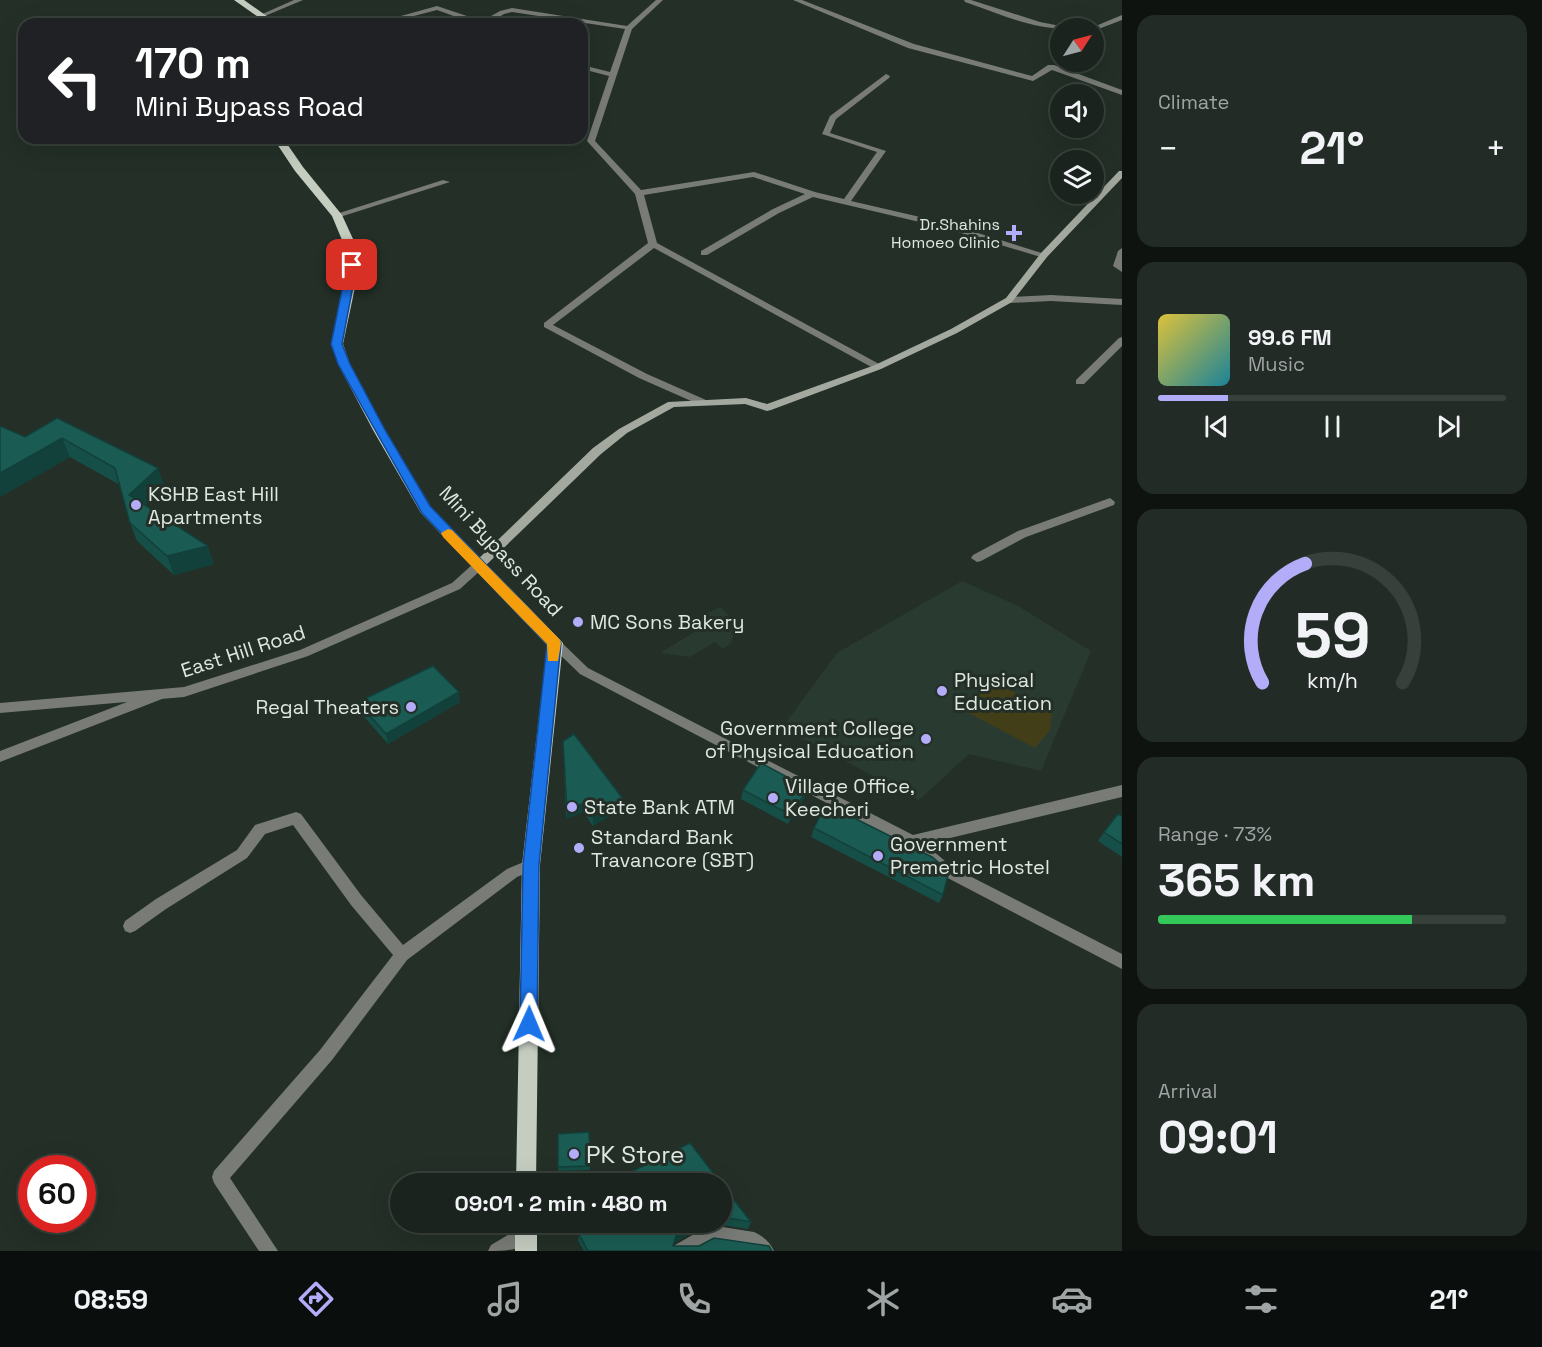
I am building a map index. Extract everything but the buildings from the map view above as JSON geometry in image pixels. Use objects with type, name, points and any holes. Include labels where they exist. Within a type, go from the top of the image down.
[{"type":"main road","points":[[238,0],[266,18]]},
{"type":"main road","name":"Mini Bypass Road","points":[[282,144],[316,192],[338,215],[353,252],[351,279],[337,344],[344,364],[426,510],[555,643],[531,865],[526,1173]]},
{"type":"main road","points":[[478,566],[597,451],[672,404],[746,401],[767,408],[878,368],[954,331],[1008,300],[1044,255],[1120,179]]},
{"type":"street","points":[[262,15],[300,0]]},
{"type":"street","points":[[660,0],[629,28],[591,141],[639,193],[653,244],[878,368]]},
{"type":"street","points":[[796,0],[911,46],[1033,79],[1051,67],[1122,93]]},
{"type":"street","points":[[966,0],[1050,26]]},
{"type":"street","points":[[398,18],[437,8],[466,18]]},
{"type":"street","points":[[492,18],[512,9],[567,18]]},
{"type":"street","points":[[1104,25],[1122,17]]},
{"type":"street","points":[[588,21],[629,28]]},
{"type":"street","points":[[588,69],[613,75]]},
{"type":"street","points":[[846,202],[882,151],[826,134],[833,118],[886,76]]},
{"type":"street","points":[[639,193],[754,174],[812,194],[943,225],[1044,255]]},
{"type":"street","points":[[338,215],[446,182]]},
{"type":"street","points":[[704,253],[812,194]]},
{"type":"street","points":[[653,244],[547,325],[642,376],[702,402]]},
{"type":"street","points":[[1122,251],[1117,266],[1122,269]]},
{"type":"street","points":[[1008,300],[1051,298],[1122,302]]},
{"type":"street","points":[[1080,382],[1122,340]]},
{"type":"street","points":[[977,558],[1022,534],[1110,502]]},
{"type":"street","name":"East Hill Road","points":[[0,708],[184,692],[304,653],[456,586],[478,566]]},
{"type":"street","points":[[555,643],[584,671],[912,841],[947,871],[1122,962]]},
{"type":"street","points":[[0,757],[162,694]]},
{"type":"street","points":[[912,841],[1122,791]]},
{"type":"street","points":[[130,926],[160,904],[242,854],[260,829],[296,818],[356,900],[402,956]]},
{"type":"street","points":[[270,1251],[220,1177],[326,1055],[402,956],[512,873],[531,865]]},
{"type":"street","points":[[681,1251],[710,1234],[754,1241],[765,1251]]},
{"type":"street","points":[[497,1251],[526,1236]]},
{"type":"shaded area","name":"Physical Education","points":[[962,581],[1018,606],[1091,651],[1041,771],[969,754],[919,800],[782,728],[837,653]]},
{"type":"shaded area","points":[[720,607],[737,623],[731,643],[723,649],[715,642],[690,657],[660,653],[701,628],[693,621]]},
{"type":"shaded area","points":[[982,676],[1052,711],[1050,730],[1035,748],[963,710],[978,696]]},
{"type":"slow traffic","points":[[448,533],[555,643],[553,657]]},
{"type":"place","name":"Dr.Shahins Homoeo Clinic","points":[[1014,233]]},
{"type":"place","name":"KSHB East Hill Apartments","points":[[136,505]]},
{"type":"place","name":"MC Sons Bakery","points":[[578,622]]},
{"type":"place","name":"Physical Education","points":[[942,691]]},
{"type":"place","name":"Regal Theaters","points":[[411,707]]},
{"type":"place","name":"Government College of Physical Education","points":[[926,739]]},
{"type":"place","name":"Village Office, Keecheri","points":[[773,798]]},
{"type":"place","name":"State Bank ATM","points":[[572,807]]},
{"type":"place","name":"Standard Bank Travancore (SBT)","points":[[579,848]]},
{"type":"place","name":"Government Premetric Hostel","points":[[878,856]]},
{"type":"place","name":"PK Store","points":[[574,1154]]},
{"type":"route","points":[[352,265],[337,344],[344,364],[379,430],[426,510],[555,643],[531,865],[529,1024]]}]
